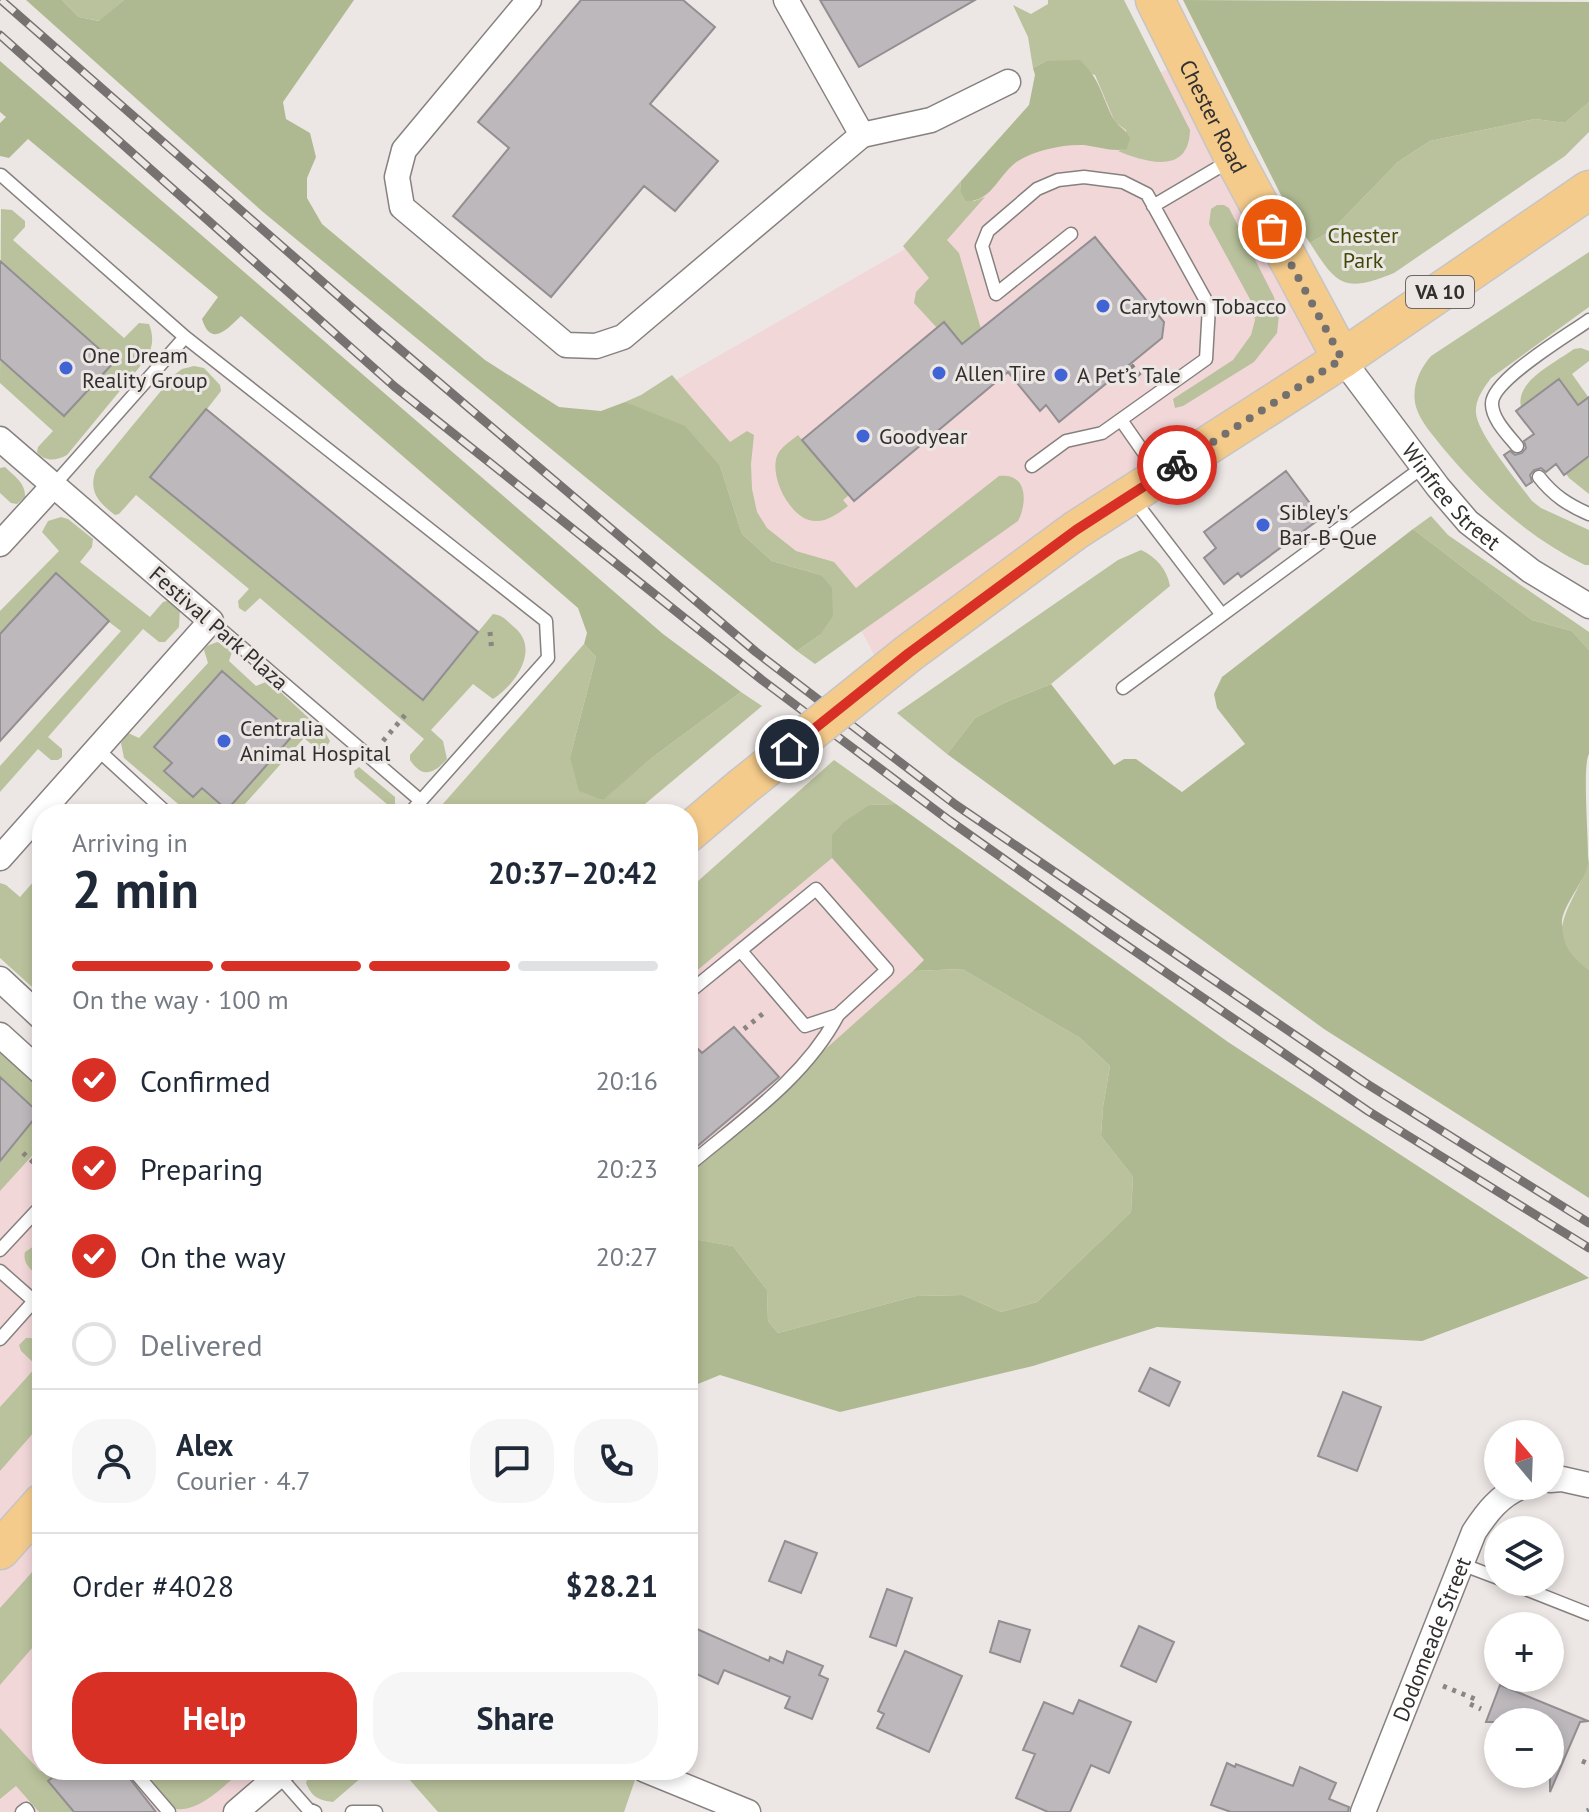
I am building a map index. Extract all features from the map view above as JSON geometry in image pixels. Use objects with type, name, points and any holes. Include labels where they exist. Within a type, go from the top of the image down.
[{"type":"main road","name":"Chester Road","points":[[1155,0],[1234,158],[1342,359]]},
{"type":"main road","name":"VA 10","points":[[698,825],[909,653],[1076,530],[1342,359],[1589,190]]},
{"type":"main road","points":[[0,1550],[32,1518]]},
{"type":"street","points":[[529,0],[404,150],[397,177],[402,207],[566,345],[596,346],[623,337],[862,135],[931,120],[1008,82]]},
{"type":"street","points":[[786,0],[862,135]]},
{"type":"street","name":"Winfree Street","points":[[1342,359],[1468,522],[1531,571],[1589,606]]},
{"type":"street","name":"Festival Park Plaza","points":[[0,439],[211,621]]},
{"type":"street","points":[[0,544],[53,486]]},
{"type":"street","points":[[48,804],[211,621]]},
{"type":"street","points":[[0,858],[32,822]]},
{"type":"street","points":[[0,979],[32,1009]]},
{"type":"street","points":[[0,1035],[32,1064]]},
{"type":"street","points":[[1564,1479],[1589,1485]]},
{"type":"street","name":"Dodomeade Street","points":[[1363,1812],[1474,1532],[1491,1506],[1499,1500]]},
{"type":"street","points":[[236,1812],[274,1780]]},
{"type":"street","points":[[670,1780],[748,1812]]},
{"type":"lane","points":[[1153,206],[1234,158]]},
{"type":"lane","points":[[0,175],[185,337],[546,621],[548,658],[418,804]]},
{"type":"lane","points":[[1032,466],[1066,441],[1102,433],[1206,359],[1209,306],[1147,194],[1123,182],[1084,177],[1058,180],[1037,189],[988,231],[982,246],[996,294],[1071,234]]},
{"type":"lane","points":[[1517,446],[1497,420],[1492,403],[1495,392],[1507,378],[1589,320]]},
{"type":"lane","points":[[53,486],[185,337]]},
{"type":"lane","points":[[1121,420],[1145,485],[1222,615]]},
{"type":"lane","points":[[1123,688],[1423,467]]},
{"type":"lane","points":[[1539,477],[1550,492],[1589,514]]},
{"type":"lane","name":"Festival Park Plaza","points":[[211,621],[421,801]]},
{"type":"lane","points":[[97,749],[157,804]]},
{"type":"lane","points":[[698,985],[816,889],[887,970],[838,1015],[824,1041],[789,1079],[698,1157]]},
{"type":"lane","points":[[741,951],[805,1026],[838,1015]]},
{"type":"lane","points":[[0,1250],[32,1216]]},
{"type":"lane","points":[[0,1271],[32,1299]]},
{"type":"lane","points":[[0,1339],[32,1310]]},
{"type":"lane","points":[[1461,1564],[1484,1573]]},
{"type":"lane","points":[[1543,1596],[1589,1614]]},
{"type":"lane","points":[[142,1780],[169,1812]]},
{"type":"lane","points":[[287,1780],[308,1809],[315,1812]]},
{"type":"lane","points":[[22,1812],[26,1809],[28,1812]]},
{"type":"lane","points":[[352,1812],[376,1812]]},
{"type":"path","points":[[490,632],[492,652]]},
{"type":"path","points":[[369,757],[406,714]]},
{"type":"path","points":[[23,1153],[32,1161]]},
{"type":"path","points":[[1417,1676],[1475,1699]]},
{"type":"path","points":[[1470,1704],[1481,1709]]},
{"type":"shaded area","points":[[1185,61],[1341,359],[883,672],[837,584],[772,549],[650,395],[912,245],[1030,132]]},
{"type":"shaded area","points":[[818,855],[832,858],[925,961],[821,1053],[790,1088],[698,1167],[698,926]]},
{"type":"shaded area","points":[[0,1035],[32,1064],[32,1780],[273,1780],[235,1812],[0,1812]]},
{"type":"green space","points":[[26,0],[62,0],[79,17],[99,21],[124,0],[354,0],[283,102],[286,119],[310,133],[316,157],[307,178],[307,198],[322,224],[485,360],[559,407],[601,411],[625,402],[685,426],[720,466],[742,534],[772,561],[821,575],[832,588],[833,616],[820,635],[797,651],[263,212]]},
{"type":"green space","points":[[62,0],[124,0],[100,21],[79,17]]},
{"type":"green space","points":[[1048,0],[1124,0],[1190,130],[1188,145],[1182,154],[1164,162],[1140,159],[1118,151],[1127,148],[1126,130],[1115,122],[1095,75],[1046,61],[1033,68],[1028,37],[1013,5],[1031,14],[1048,4]]},
{"type":"green space","points":[[1183,0],[1589,2],[1589,102],[1565,123],[1535,119],[1430,141],[1398,162],[1331,231],[1310,243],[1293,219]]},
{"type":"green space","points":[[1080,60],[1097,81],[1115,121],[1130,138],[1127,149],[1076,145],[1041,151],[1011,166],[983,197],[966,201],[960,191],[961,181],[1029,105],[1035,75],[1033,68],[1046,61]]},
{"type":"green space","points":[[0,61],[663,634],[741,692],[653,757],[603,800],[579,791],[570,757],[596,657],[584,644],[587,633],[578,608],[241,316],[220,333],[210,333],[202,319],[218,297],[28,139],[9,158],[0,156],[0,123],[6,117],[0,112]]},
{"type":"green space","name":"Chester Park","points":[[1589,102],[1589,132],[1565,156],[1394,273],[1364,283],[1344,282],[1328,269],[1310,243],[1331,231],[1398,162],[1430,141],[1535,119],[1565,123]]},
{"type":"green space","points":[[961,181],[960,191],[974,201],[985,197],[947,240],[959,253],[981,329],[977,333],[1008,373],[995,383],[944,323],[937,328],[914,303],[916,292],[929,278],[903,246]]},
{"type":"green space","points":[[1217,205],[1229,208],[1274,297],[1279,315],[1277,333],[1254,362],[1175,408],[1173,399],[1233,360],[1251,335],[1255,320],[1252,303],[1209,224],[1211,209]]},
{"type":"green space","points":[[1,209],[12,210],[25,221],[25,227],[13,240],[124,338],[139,323],[149,324],[152,333],[147,358],[67,455],[51,460],[37,452],[53,431],[0,383]]},
{"type":"green space","points":[[1589,252],[1589,307],[1491,378],[1476,408],[1478,422],[1490,445],[1532,501],[1589,530],[1589,565],[1585,565],[1544,542],[1474,483],[1424,424],[1416,407],[1415,386],[1431,356]]},
{"type":"green space","points":[[1574,349],[1589,351],[1589,361],[1572,374],[1589,398],[1589,494],[1569,478],[1521,407],[1524,389],[1530,381]]},
{"type":"green space","points":[[194,366],[204,368],[220,385],[221,391],[207,409],[478,632],[493,614],[505,619],[522,636],[525,656],[509,685],[493,699],[473,684],[431,730],[443,741],[447,759],[432,771],[419,770],[410,760],[410,755],[424,739],[260,598],[245,612],[239,608],[238,601],[249,589],[136,495],[115,515],[96,496],[93,484],[96,470],[174,375]]},
{"type":"green space","points":[[672,375],[730,442],[747,431],[754,435],[752,489],[757,512],[767,528],[796,551],[834,562],[856,588],[999,476],[1015,479],[1023,490],[1018,521],[815,664],[797,651],[820,635],[821,575],[772,561],[742,534],[720,466],[625,402]]},
{"type":"green space","points":[[798,435],[849,495],[843,500],[848,506],[824,520],[806,519],[797,513],[778,483],[776,461],[779,452]]},
{"type":"green space","points":[[5,467],[24,488],[25,497],[17,504],[11,503],[0,493],[0,468]]},
{"type":"green space","points":[[1431,516],[1448,535],[1589,632],[1589,650],[1572,631],[1532,620],[1413,529]]},
{"type":"green space","points":[[61,517],[93,539],[92,547],[80,562],[150,617],[163,602],[170,600],[180,607],[179,627],[165,642],[159,642],[143,629],[48,737],[62,749],[62,757],[51,760],[38,749],[0,792],[0,766],[121,631],[109,622],[0,741],[0,611],[59,551],[42,532],[48,521]]},
{"type":"green space","points":[[1413,529],[1532,620],[1572,631],[1589,650],[1588,864],[1562,918],[1562,925],[1570,951],[1589,970],[1589,1198],[1324,1029],[947,754],[975,718],[1051,684],[1114,765],[1124,759],[1136,759],[1182,792],[1245,744],[1217,708],[1214,694],[1222,677]]},
{"type":"green space","points":[[1141,550],[1160,564],[1170,586],[1051,684],[975,718],[947,754],[897,713],[1118,560]]},
{"type":"green space","points":[[217,642],[229,646],[232,652],[229,661],[256,686],[268,681],[330,741],[325,750],[317,749],[304,738],[245,804],[178,804],[124,758],[121,743],[128,733],[139,738],[208,663],[204,650]]},
{"type":"green space","points":[[584,644],[596,657],[570,757],[602,800],[653,757],[741,692],[762,706],[645,804],[443,804]]},
{"type":"green space","points":[[834,760],[896,804],[869,805],[833,835],[832,858],[698,970],[698,881]]},
{"type":"green space","points":[[359,767],[395,797],[395,804],[387,804],[355,777],[354,771]]},
{"type":"green space","points":[[896,804],[1228,1042],[1589,1278],[1422,1341],[1157,1327],[1033,1366],[840,1412],[720,1375],[698,1384],[698,1240],[733,1246],[767,1290],[768,1321],[778,1333],[916,1296],[963,1295],[1001,1312],[1037,1302],[1131,1212],[1133,1177],[1101,1136],[1110,1066],[1080,1038],[962,969],[913,971],[924,960],[832,858],[832,835],[844,822],[869,805]]},
{"type":"green space","points":[[1589,856],[1589,970],[1569,953],[1563,942],[1562,930]]},
{"type":"green space","points":[[0,883],[20,897],[32,883],[32,987],[0,958]]},
{"type":"green space","points":[[962,969],[1080,1038],[1110,1066],[1101,1136],[1133,1177],[1131,1212],[1037,1302],[1001,1312],[963,1295],[916,1296],[778,1333],[768,1321],[767,1290],[733,1246],[698,1240],[698,1167],[788,1090],[821,1053],[913,971]]},
{"type":"green space","points":[[0,1053],[32,1080],[32,1156],[0,1191]]},
{"type":"green space","points":[[32,1247],[32,1270],[25,1261],[25,1252]]},
{"type":"green space","points":[[26,1338],[32,1339],[32,1361],[21,1351],[19,1345]]},
{"type":"green space","points":[[32,1372],[32,1434],[0,1471],[0,1407]]},
{"type":"green space","points":[[32,1572],[32,1648],[0,1685],[0,1608]]},
{"type":"green space","points":[[0,1728],[32,1762],[32,1780],[63,1780],[91,1812],[39,1812],[16,1786],[0,1799]]},
{"type":"green space","points":[[151,1780],[231,1780],[203,1802],[176,1809]]},
{"type":"green space","points":[[307,1780],[358,1780],[333,1802],[313,1795]]},
{"type":"green space","points":[[410,1780],[635,1780],[624,1812],[438,1812]]},
{"type":"building","points":[[581,0],[683,0],[715,27],[650,104],[718,161],[675,211],[644,186],[551,297],[453,216],[509,148],[478,122]]},
{"type":"building","points":[[820,0],[975,0],[859,67]]},
{"type":"building","points":[[1095,237],[1164,322],[1162,338],[1059,422],[1046,405],[1040,411],[1008,372],[854,501],[802,440],[944,322],[962,344]]},
{"type":"building","points":[[0,261],[114,362],[64,416],[0,359]]},
{"type":"building","points":[[1559,379],[1578,405],[1589,397],[1589,456],[1564,475],[1556,464],[1546,472],[1541,468],[1534,470],[1530,475],[1532,482],[1526,486],[1504,455],[1510,451],[1515,455],[1522,453],[1526,448],[1524,441],[1534,434],[1516,411]]},
{"type":"building","points":[[206,409],[478,632],[423,700],[150,477]]},
{"type":"building","name":"Sibley's Bar-B-Que","points":[[1286,471],[1321,518],[1241,577],[1238,573],[1224,584],[1204,558],[1216,548],[1204,532]]},
{"type":"building","points":[[56,573],[109,621],[0,741],[0,634]]},
{"type":"building","name":"Centralia Animal Hospital","points":[[222,671],[294,734],[232,804],[220,804],[202,788],[193,797],[164,771],[172,763],[154,747]]},
{"type":"building","points":[[734,1027],[779,1077],[698,1146],[698,1049],[702,1053]]},
{"type":"building","points":[[0,1077],[32,1107],[32,1122],[0,1161]]},
{"type":"building","points":[[1150,1368],[1180,1382],[1169,1406],[1139,1391]]},
{"type":"building","points":[[1343,1392],[1381,1407],[1357,1471],[1318,1456]]},
{"type":"building","points":[[785,1541],[817,1553],[801,1593],[769,1581]]},
{"type":"building","points":[[887,1589],[912,1598],[896,1646],[870,1637]]},
{"type":"building","points":[[999,1621],[1030,1630],[1020,1662],[990,1652]]},
{"type":"building","points":[[1139,1626],[1174,1642],[1156,1682],[1121,1666]]},
{"type":"building","points":[[698,1629],[769,1661],[770,1657],[783,1663],[787,1651],[823,1666],[819,1675],[828,1679],[812,1719],[785,1708],[790,1697],[724,1670],[718,1684],[698,1675]]},
{"type":"building","points":[[905,1651],[962,1676],[929,1752],[877,1728],[884,1714],[878,1711]]},
{"type":"building","points":[[1497,1692],[1517,1692],[1556,1708],[1491,1708]]},
{"type":"building","points":[[1079,1700],[1131,1722],[1109,1773],[1091,1765],[1070,1812],[1048,1812],[1016,1798],[1035,1754],[1023,1750],[1044,1702],[1073,1714]]},
{"type":"building","points":[[1564,1711],[1588,1721],[1580,1722],[1564,1759]]},
{"type":"building","points":[[1227,1763],[1293,1786],[1300,1767],[1336,1783],[1329,1799],[1349,1807],[1348,1812],[1231,1812],[1211,1805]]},
{"type":"building","points":[[131,1780],[156,1812],[74,1812],[48,1781]]},
{"type":"railway","points":[[1,0],[375,328],[756,652],[956,805],[1364,1082],[1589,1223]]},
{"type":"railway","points":[[0,35],[395,387],[762,680],[950,821],[1107,932],[1368,1111],[1589,1248]]},
{"type":"way so far","points":[[1177,465],[1342,359],[1272,229]]},
{"type":"place","name":"Carytown Tobacco","points":[[1103,306]]},
{"type":"place","name":"One Dream Reality Group","points":[[66,368]]},
{"type":"place","name":"Allen Tire","points":[[939,373]]},
{"type":"place","name":"A Pet’s Tale","points":[[1061,375]]},
{"type":"place","name":"Goodyear","points":[[863,436]]},
{"type":"place","name":"Sibley's Bar-B-Que","points":[[1263,525]]},
{"type":"place","name":"Centralia Animal Hospital","points":[[224,741]]},
{"type":"route","points":[[789,749],[909,653],[1076,530],[1177,465]]}]
